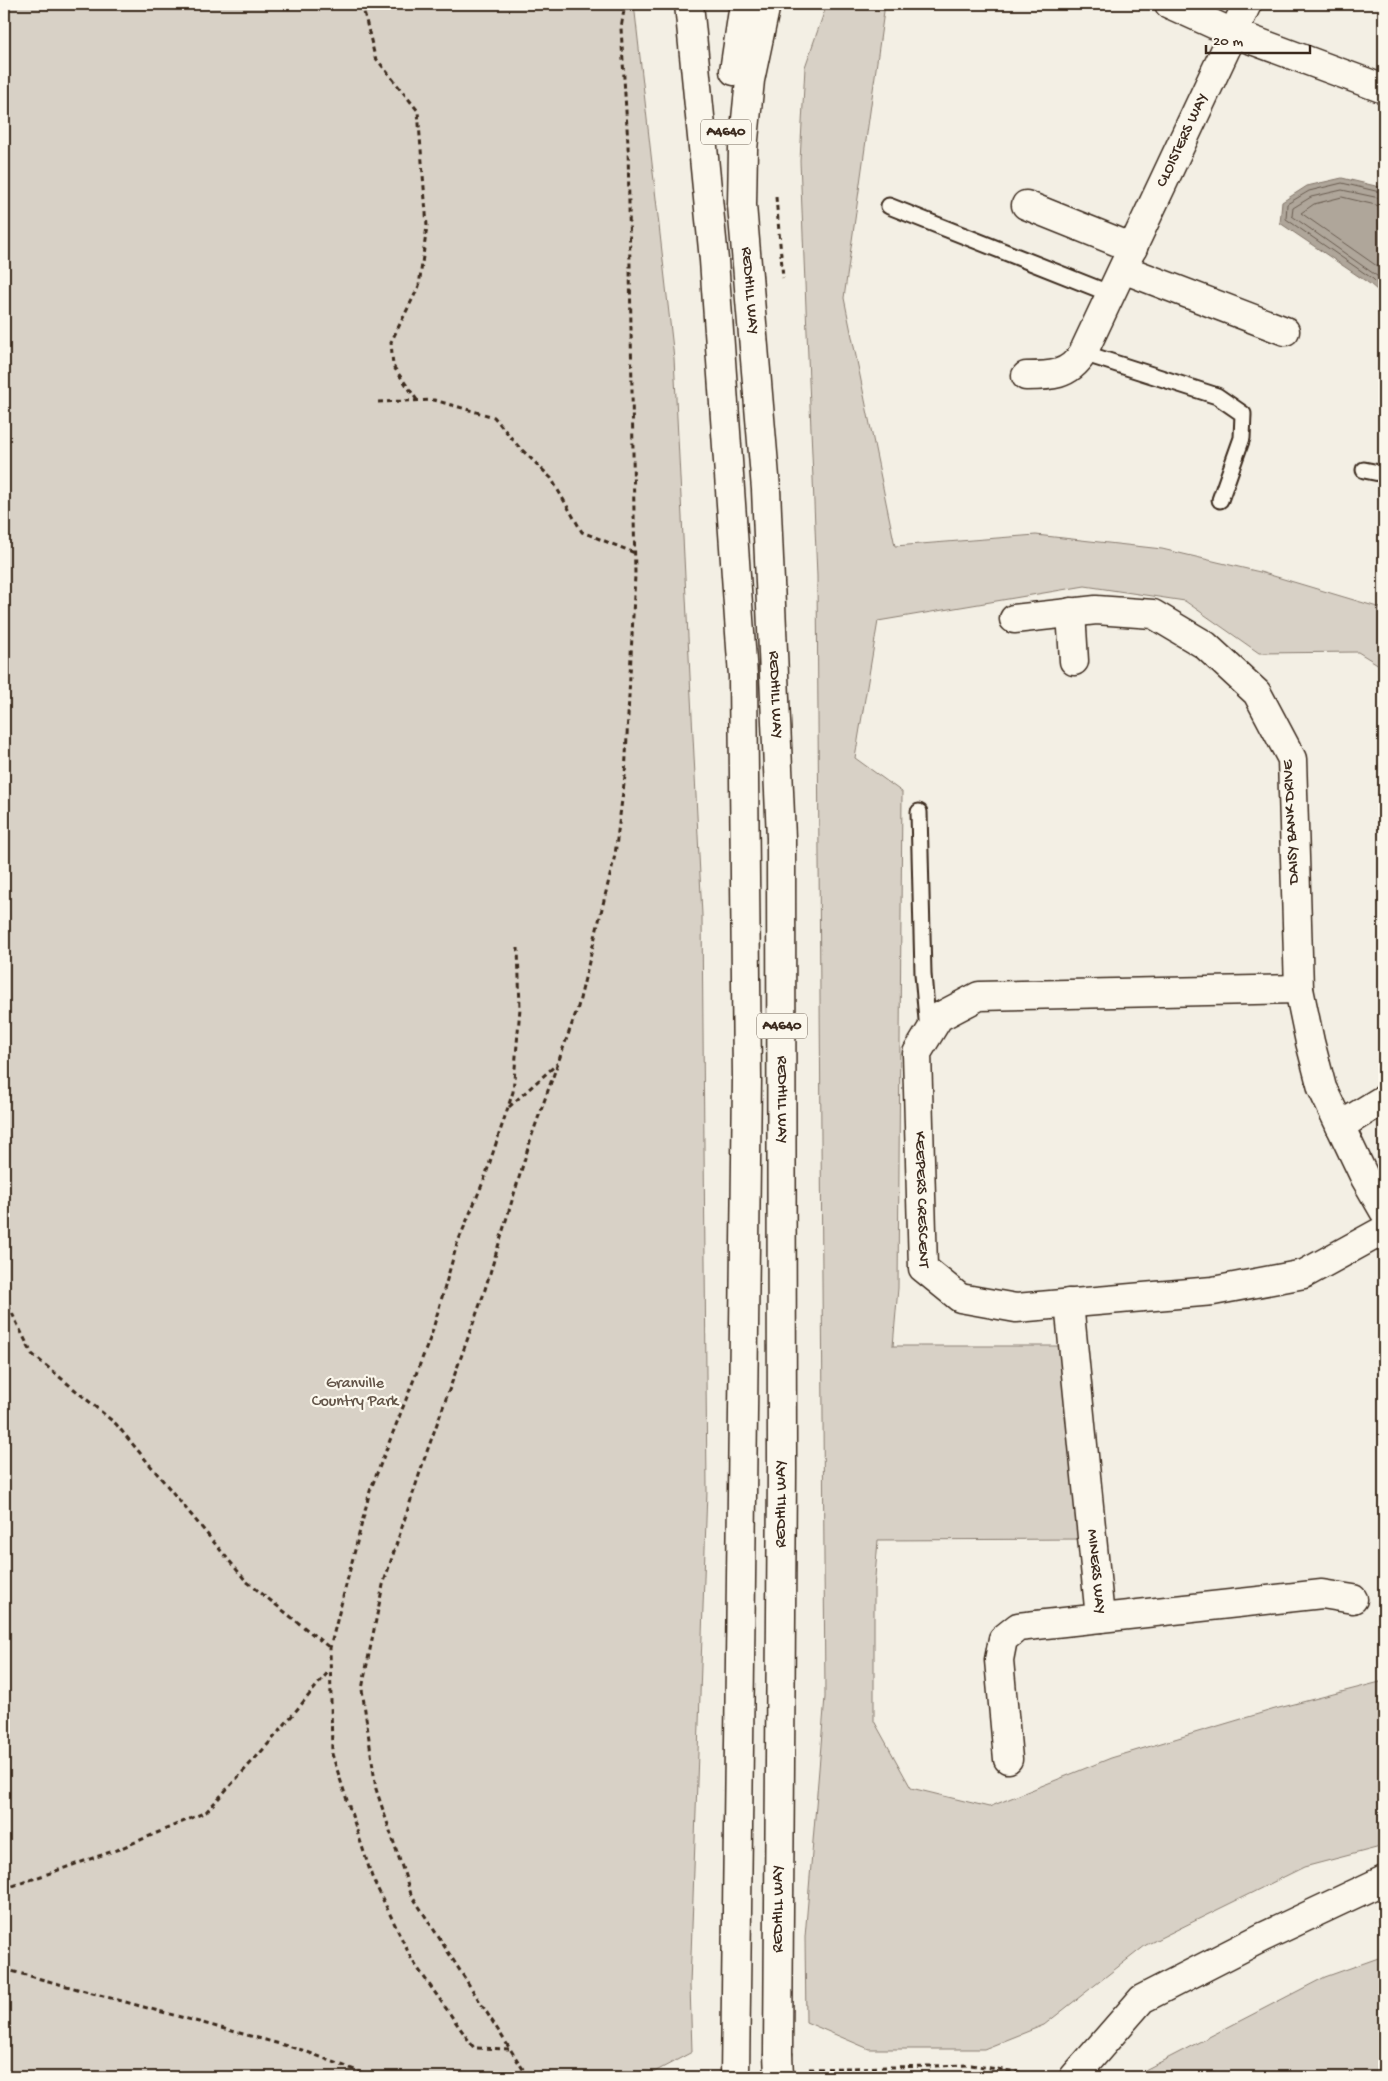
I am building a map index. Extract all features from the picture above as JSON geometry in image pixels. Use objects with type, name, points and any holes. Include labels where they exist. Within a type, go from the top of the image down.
[{"type":"main road","name":"REDHILL WAY","points":[[689,4],[714,260],[742,666],[743,706],[747,1078],[735,2070]]},
{"type":"main road","name":"A4640","points":[[714,260],[727,217],[725,144],[744,4]]},
{"type":"main road","name":"REDHILL WAY","points":[[766,4],[750,80],[743,148],[742,205],[766,489],[781,838],[782,1469],[778,2065]]},
{"type":"main road","points":[[1169,4],[1233,33],[1384,89]]},
{"type":"main road","name":"CLOISTERS WAY","points":[[1026,376],[1053,376],[1076,364],[1083,353],[1247,4]]},
{"type":"main road","points":[[1026,205],[1128,258],[1285,331]]},
{"type":"main road","name":"DAISY BANK DRIVE","points":[[1014,619],[1096,610],[1153,614],[1205,645],[1257,693],[1292,759],[1299,989],[1310,1042],[1322,1088],[1364,1178],[1384,1211]]},
{"type":"main road","points":[[1071,612],[1074,661]]},
{"type":"main road","name":"KEEPERS CRESCENT","points":[[1299,989],[979,996],[939,1017],[917,1053],[923,1268],[960,1298],[1016,1308],[1213,1290],[1304,1274],[1384,1230]]},
{"type":"main road","points":[[1340,1126],[1384,1100]]},
{"type":"main road","name":"MINERS WAY","points":[[1069,1303],[1100,1618],[1322,1594],[1353,1600]]},
{"type":"main road","points":[[1008,1759],[999,1660],[1003,1639],[1018,1628],[1100,1618]]},
{"type":"main road","points":[[1074,2077],[1142,1999],[1263,1937],[1384,1880]]},
{"type":"lane","points":[[889,206],[1111,294]]},
{"type":"lane","points":[[1083,353],[1217,396],[1243,414],[1242,438],[1220,500]]},
{"type":"lane","points":[[1364,470],[1384,474]]},
{"type":"lane","points":[[919,812],[923,974],[928,1035]]},
{"type":"path","points":[[362,4],[374,57],[418,111],[427,226],[419,286],[391,342],[393,366],[417,400]]},
{"type":"path","points":[[528,2077],[412,1894],[376,1789],[362,1690],[383,1585],[425,1457],[483,1296],[532,1136],[578,1007],[615,854],[625,776],[635,553],[628,144],[621,28],[624,4]]},
{"type":"path","points":[[378,402],[434,400],[494,417],[518,446],[551,478],[582,532],[635,553]]},
{"type":"path","points":[[510,2049],[474,2048],[412,1960],[372,1878],[332,1754],[330,1648],[370,1491],[431,1336],[457,1244],[484,1180],[513,1092],[520,1008],[518,948]]},
{"type":"path","points":[[507,1109],[559,1062]]},
{"type":"path","points":[[4,1297],[32,1354],[116,1424],[246,1581],[330,1648]]},
{"type":"path","points":[[4,1889],[119,1849],[206,1812],[270,1742],[330,1671]]},
{"type":"path","points":[[4,1969],[302,2050],[373,2077]]},
{"type":"path","points":[[805,2070],[813,2068],[971,2065],[1023,2073],[1028,2077]]},
{"type":"green space","name":"Granville Country Park","points":[[4,4],[634,4],[674,358],[702,915],[707,1491],[690,1985],[692,2052],[645,2077],[4,2077]]},
{"type":"green space","points":[[827,4],[885,4],[844,298],[895,546],[1036,535],[1162,549],[1260,572],[1384,609],[1384,668],[1358,652],[1259,653],[1185,601],[1085,586],[878,621],[855,758],[902,792],[898,1288],[893,1346],[1079,1346],[1085,1539],[878,1540],[874,1589],[874,1721],[911,1788],[989,1807],[1111,1758],[1275,1709],[1384,1681],[1384,1846],[1304,1867],[1146,1945],[1044,2025],[984,2049],[869,2049],[806,2022],[805,1937],[825,1697],[817,576],[800,161],[805,67]]},
{"type":"green space","points":[[1384,1956],[1384,2077],[1144,2077],[1145,2070],[1325,1977]]},
{"type":"water","points":[[1342,178],[1384,188],[1384,296],[1370,284],[1280,223],[1282,202],[1307,186]]}]
